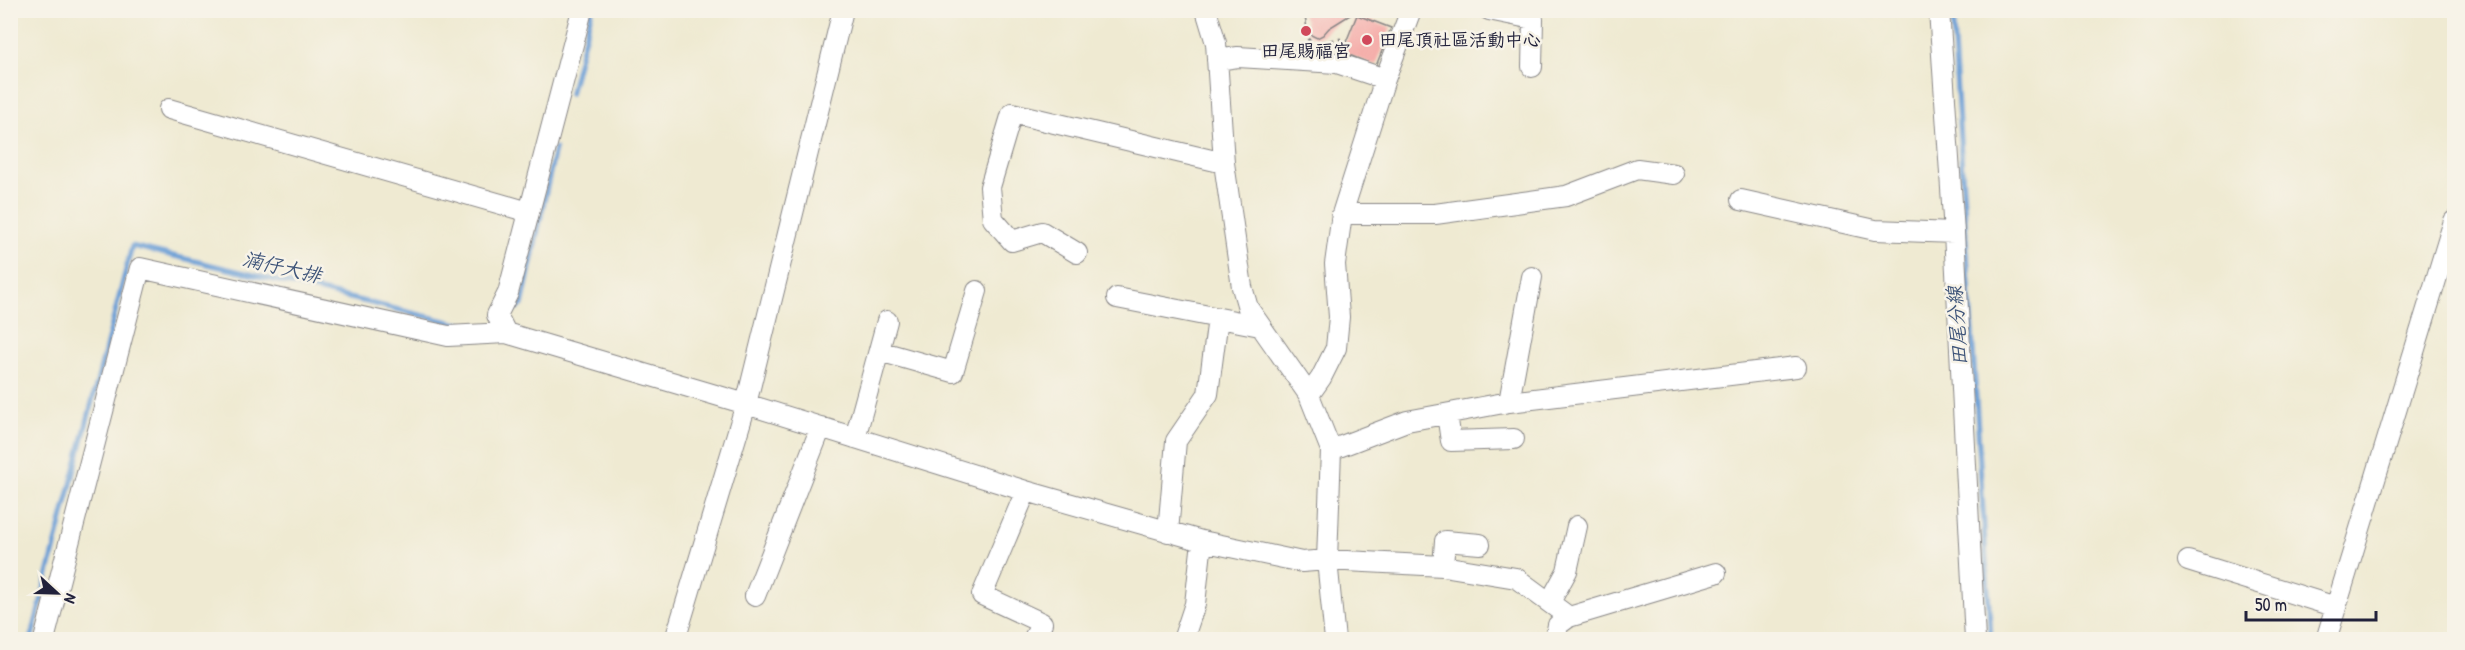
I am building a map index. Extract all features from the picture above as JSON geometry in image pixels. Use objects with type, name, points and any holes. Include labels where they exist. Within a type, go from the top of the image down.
[{"type":"street","points":[[506,333],[497,315],[508,293],[582,10]]},
{"type":"street","points":[[675,639],[746,404],[843,10]]},
{"type":"street","points":[[1206,10],[1220,47],[1224,163],[1242,287],[1248,308],[1310,395],[1331,450],[1327,560],[1335,639]]},
{"type":"street","points":[[1310,395],[1336,348],[1339,317],[1335,264],[1342,214],[1385,79],[1411,11],[1417,10]]},
{"type":"street","points":[[1489,10],[1533,19],[1532,67]]},
{"type":"street","points":[[1939,10],[1954,233],[1976,639]]},
{"type":"street","points":[[1220,47],[1238,57],[1337,63],[1385,79]]},
{"type":"street","points":[[169,110],[529,212]]},
{"type":"street","points":[[1077,253],[1042,232],[1012,241],[993,219],[990,188],[1012,113],[1224,163]]},
{"type":"street","points":[[1342,214],[1435,214],[1566,196],[1637,169],[1674,174]]},
{"type":"street","points":[[1741,200],[1875,230],[1954,233]]},
{"type":"street","points":[[2326,639],[2454,221]]},
{"type":"street","points":[[44,639],[140,268],[448,336],[506,333],[746,404],[1026,491],[1202,541],[1302,562],[1327,560],[1443,566],[1516,578],[1569,617]]},
{"type":"street","points":[[1509,402],[1532,278]]},
{"type":"street","points":[[879,351],[953,372],[977,291]]},
{"type":"street","points":[[1117,298],[1260,326]]},
{"type":"street","points":[[1168,531],[1176,441],[1208,394],[1218,318]]},
{"type":"street","points":[[855,438],[887,321]]},
{"type":"street","points":[[1331,450],[1407,421],[1509,402],[1796,367]]},
{"type":"street","points":[[1447,414],[1451,441],[1514,439]]},
{"type":"street","points":[[755,596],[821,427]]},
{"type":"street","points":[[1026,491],[982,595],[1042,623],[1033,639]]},
{"type":"street","points":[[1550,602],[1567,571],[1576,526]]},
{"type":"street","points":[[1183,639],[1195,604],[1202,541]]},
{"type":"street","points":[[1443,566],[1445,541],[1480,544]]},
{"type":"street","points":[[2188,561],[2336,607]]},
{"type":"street","points":[[1555,639],[1558,625],[1569,617],[1716,573]]},
{"type":"path","points":[[1303,31],[1311,44],[1341,39]]},
{"type":"building","points":[[1300,10],[1320,12],[1358,10],[1317,38],[1307,33],[1306,21]]},
{"type":"building","name":"田尾頂社區活動中心","points":[[1357,15],[1391,28],[1376,66],[1342,52]]},
{"type":"waterway","name":"湳仔大排","points":[[570,94],[592,10]]},
{"type":"waterway","name":"田尾分線","points":[[1952,10],[1991,640]]},
{"type":"waterway","name":"湳仔大排","points":[[503,314],[522,305],[555,149]]},
{"type":"waterway","name":"湳仔大排","points":[[31,640],[132,246],[471,327]]},
{"type":"place","name":"田尾賜福宮","points":[[1306,31]]},
{"type":"place","name":"田尾頂社區活動中心","points":[[1367,40]]}]
